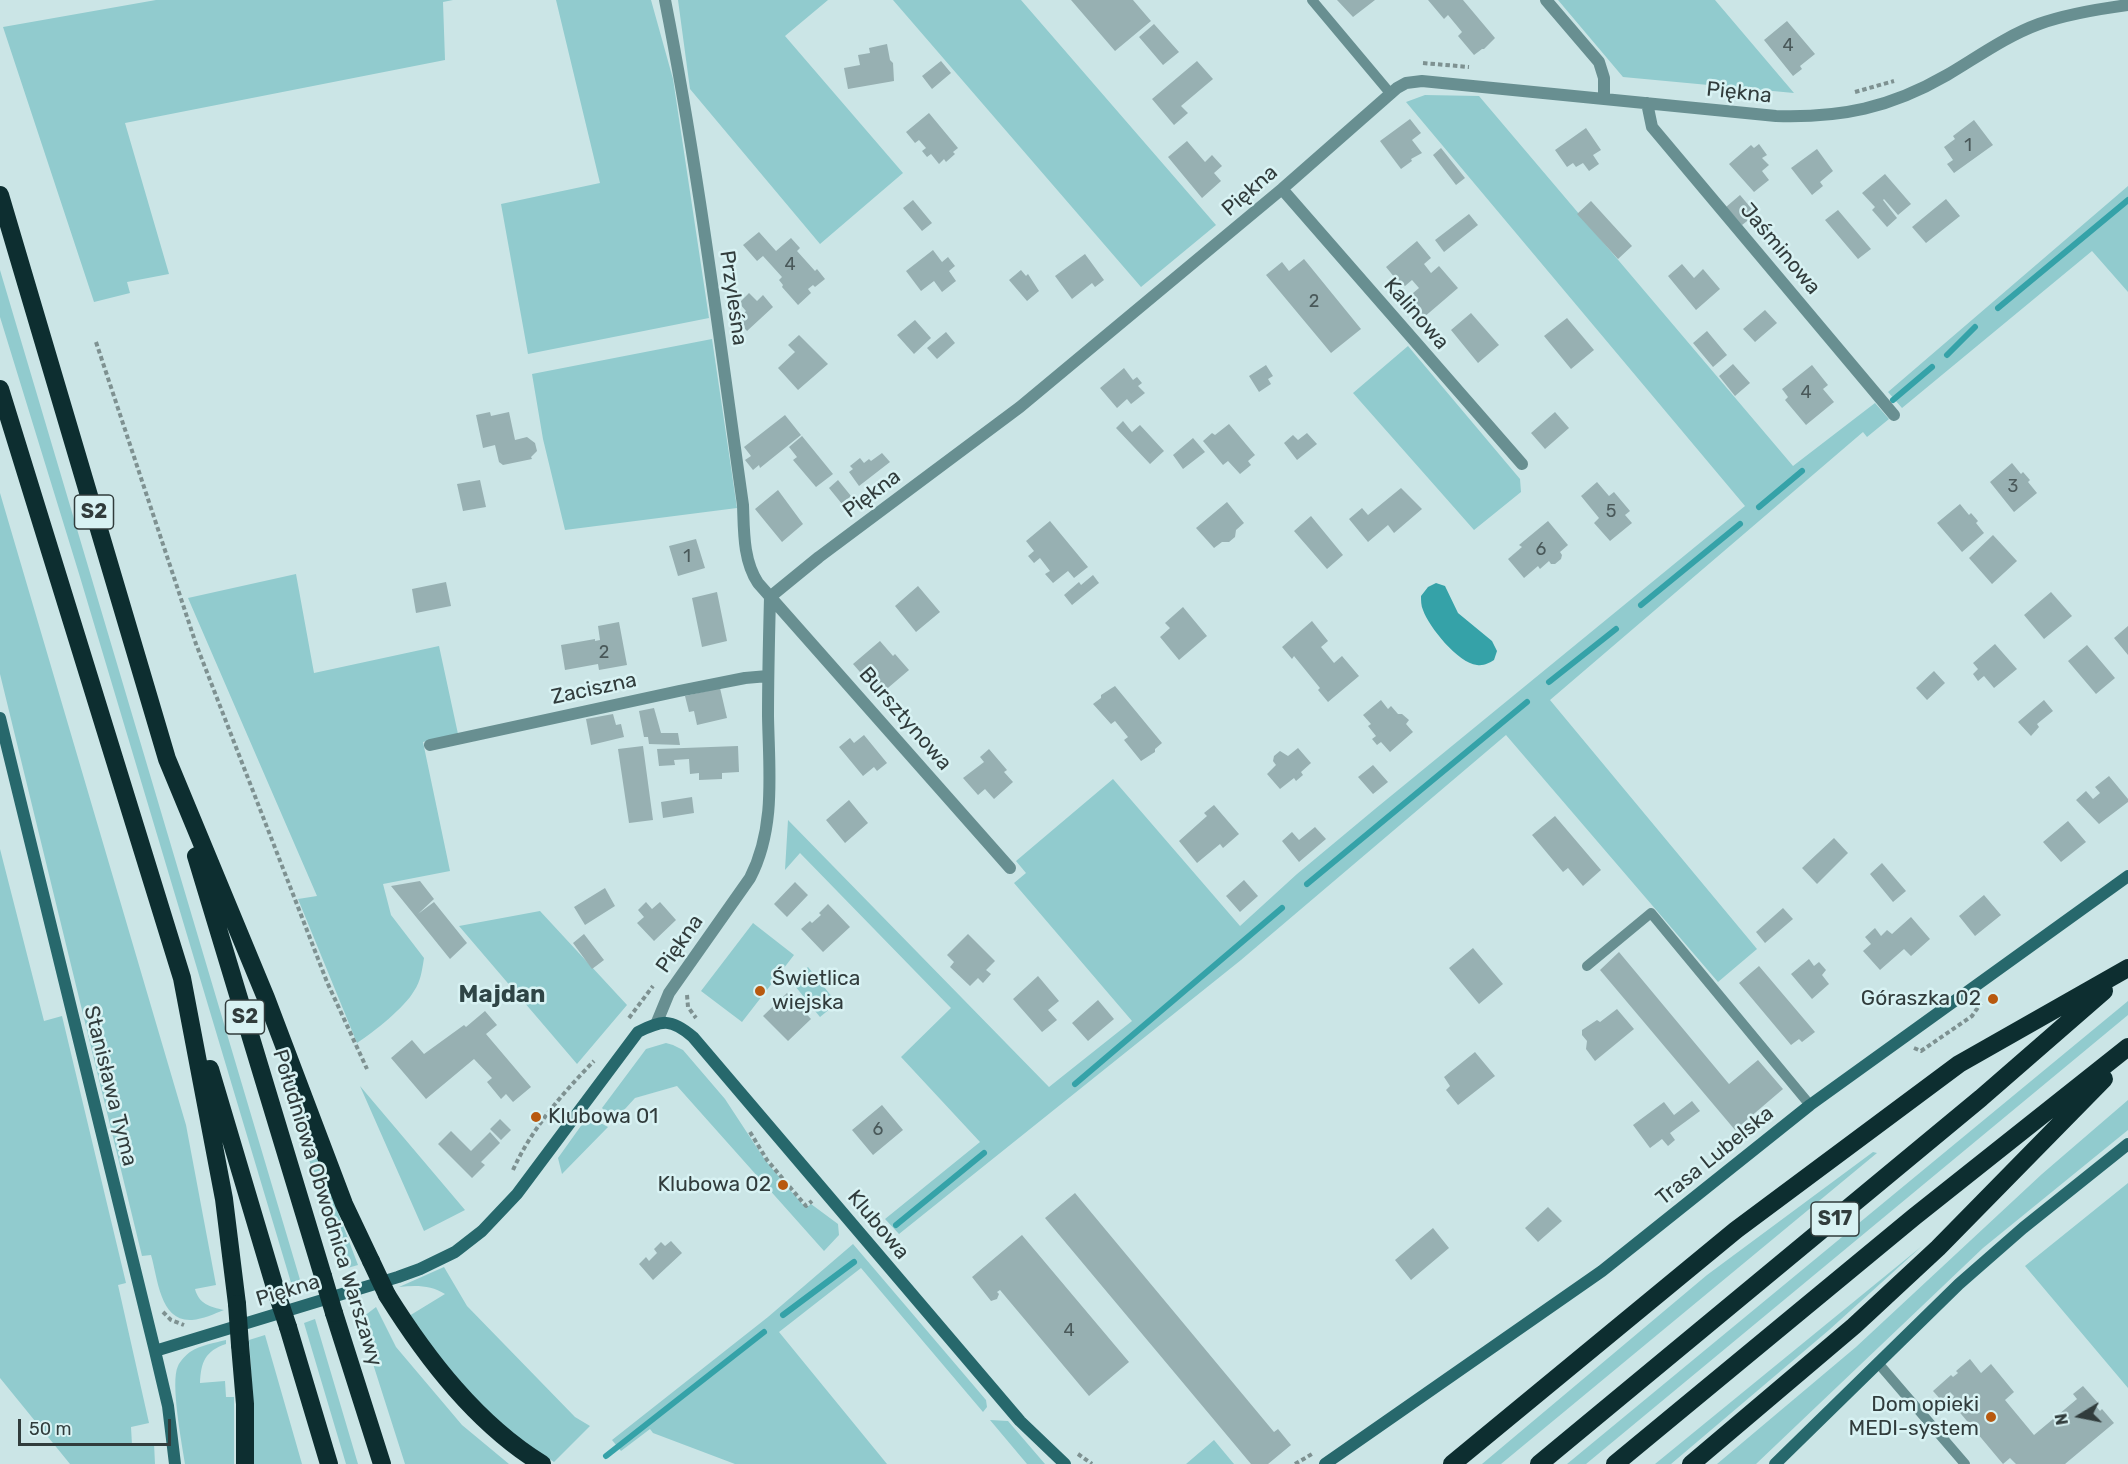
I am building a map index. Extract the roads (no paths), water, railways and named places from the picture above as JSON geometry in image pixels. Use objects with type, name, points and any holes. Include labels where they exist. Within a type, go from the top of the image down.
[{"type":"highway","name":"S2","points":[[0,195],[167,759]]},
{"type":"highway","name":"S2","points":[[0,389],[329,1464]]},
{"type":"highway","points":[[167,759],[266,998],[345,1204],[387,1295],[419,1343],[451,1384],[495,1429],[542,1464]]},
{"type":"highway","name":"Południowa Obwodnica Warszawy","points":[[167,759],[334,1313],[382,1464]]},
{"type":"highway","points":[[1452,1464],[1736,1230],[1959,1064],[2128,969]]},
{"type":"highway","name":"S17","points":[[1539,1464],[1981,1098],[2128,969]]},
{"type":"highway","points":[[182,978],[224,1199],[237,1304],[245,1404],[245,1464]]},
{"type":"highway","name":"S17","points":[[1615,1464],[1914,1217],[2128,1047]]},
{"type":"highway","points":[[1690,1464],[1854,1326],[1938,1248],[2128,1054]]},
{"type":"street","name":"Przyleśna","points":[[665,0],[680,75],[709,264],[749,567],[758,583],[770,597]]},
{"type":"street","points":[[1546,0],[1599,62],[1604,78],[1604,98]]},
{"type":"street","name":"Piękna","points":[[155,1351],[398,1277],[455,1252],[482,1231],[517,1194],[638,1032],[657,1022],[669,993],[750,878],[760,859],[767,826],[769,794],[770,597],[819,557],[1020,407],[1282,189],[1390,93],[1406,83],[1422,81],[1776,116],[1827,116],[1868,109],[1914,91],[2037,25],[2062,17],[2128,5]]},
{"type":"street","name":"Jaśminowa","points":[[1647,103],[1652,127],[1894,415]]},
{"type":"street","name":"Kalinowa","points":[[1282,189],[1522,464]]},
{"type":"street","name":"Bursztynowa","points":[[770,597],[1010,868]]},
{"type":"street","name":"Zaciszna","points":[[430,745],[734,680],[768,676]]},
{"type":"street","name":"Stanisława Tyma","points":[[0,718],[168,1406],[176,1464]]},
{"type":"street","name":"Trasa Lubelska","points":[[1325,1464],[1602,1271],[1810,1105],[2128,876]]},
{"type":"street","name":"Klubowa","points":[[657,1022],[672,1023],[693,1036],[1020,1421],[1065,1464]]},
{"type":"street","points":[[1777,1463],[1959,1284],[2023,1228],[2128,1144]]},
{"type":"lane","points":[[1312,0],[1390,93]]},
{"type":"lane","points":[[1587,966],[1651,913],[1810,1105]]},
{"type":"lane","points":[[1878,1363],[1965,1464]]},
{"type":"waterway","points":[[1998,308],[2128,200]]},
{"type":"waterway","points":[[1947,355],[1975,327]]},
{"type":"waterway","points":[[1893,400],[1932,367]]},
{"type":"waterway","points":[[1759,507],[1802,471]]},
{"type":"waterway","points":[[1641,605],[1740,524]]},
{"type":"waterway","points":[[1549,682],[1616,629]]},
{"type":"waterway","points":[[1307,884],[1527,702]]},
{"type":"waterway","points":[[1075,1084],[1282,908]]},
{"type":"waterway","points":[[896,1225],[984,1153]]},
{"type":"waterway","points":[[783,1315],[854,1262]]},
{"type":"waterway","points":[[606,1456],[764,1332]]},
{"type":"place","name":"Świetlica wiejska","points":[[760,991]]},
{"type":"place","name":"Góraszka 02","points":[[1993,999]]},
{"type":"place","name":"Klubowa 01","points":[[536,1117]]},
{"type":"place","name":"Klubowa 02","points":[[783,1185]]},
{"type":"place","name":"Dom opieki MEDI-system","points":[[1991,1417]]},
{"type":"district","name":"Majdan","points":[[502,995]]}]
